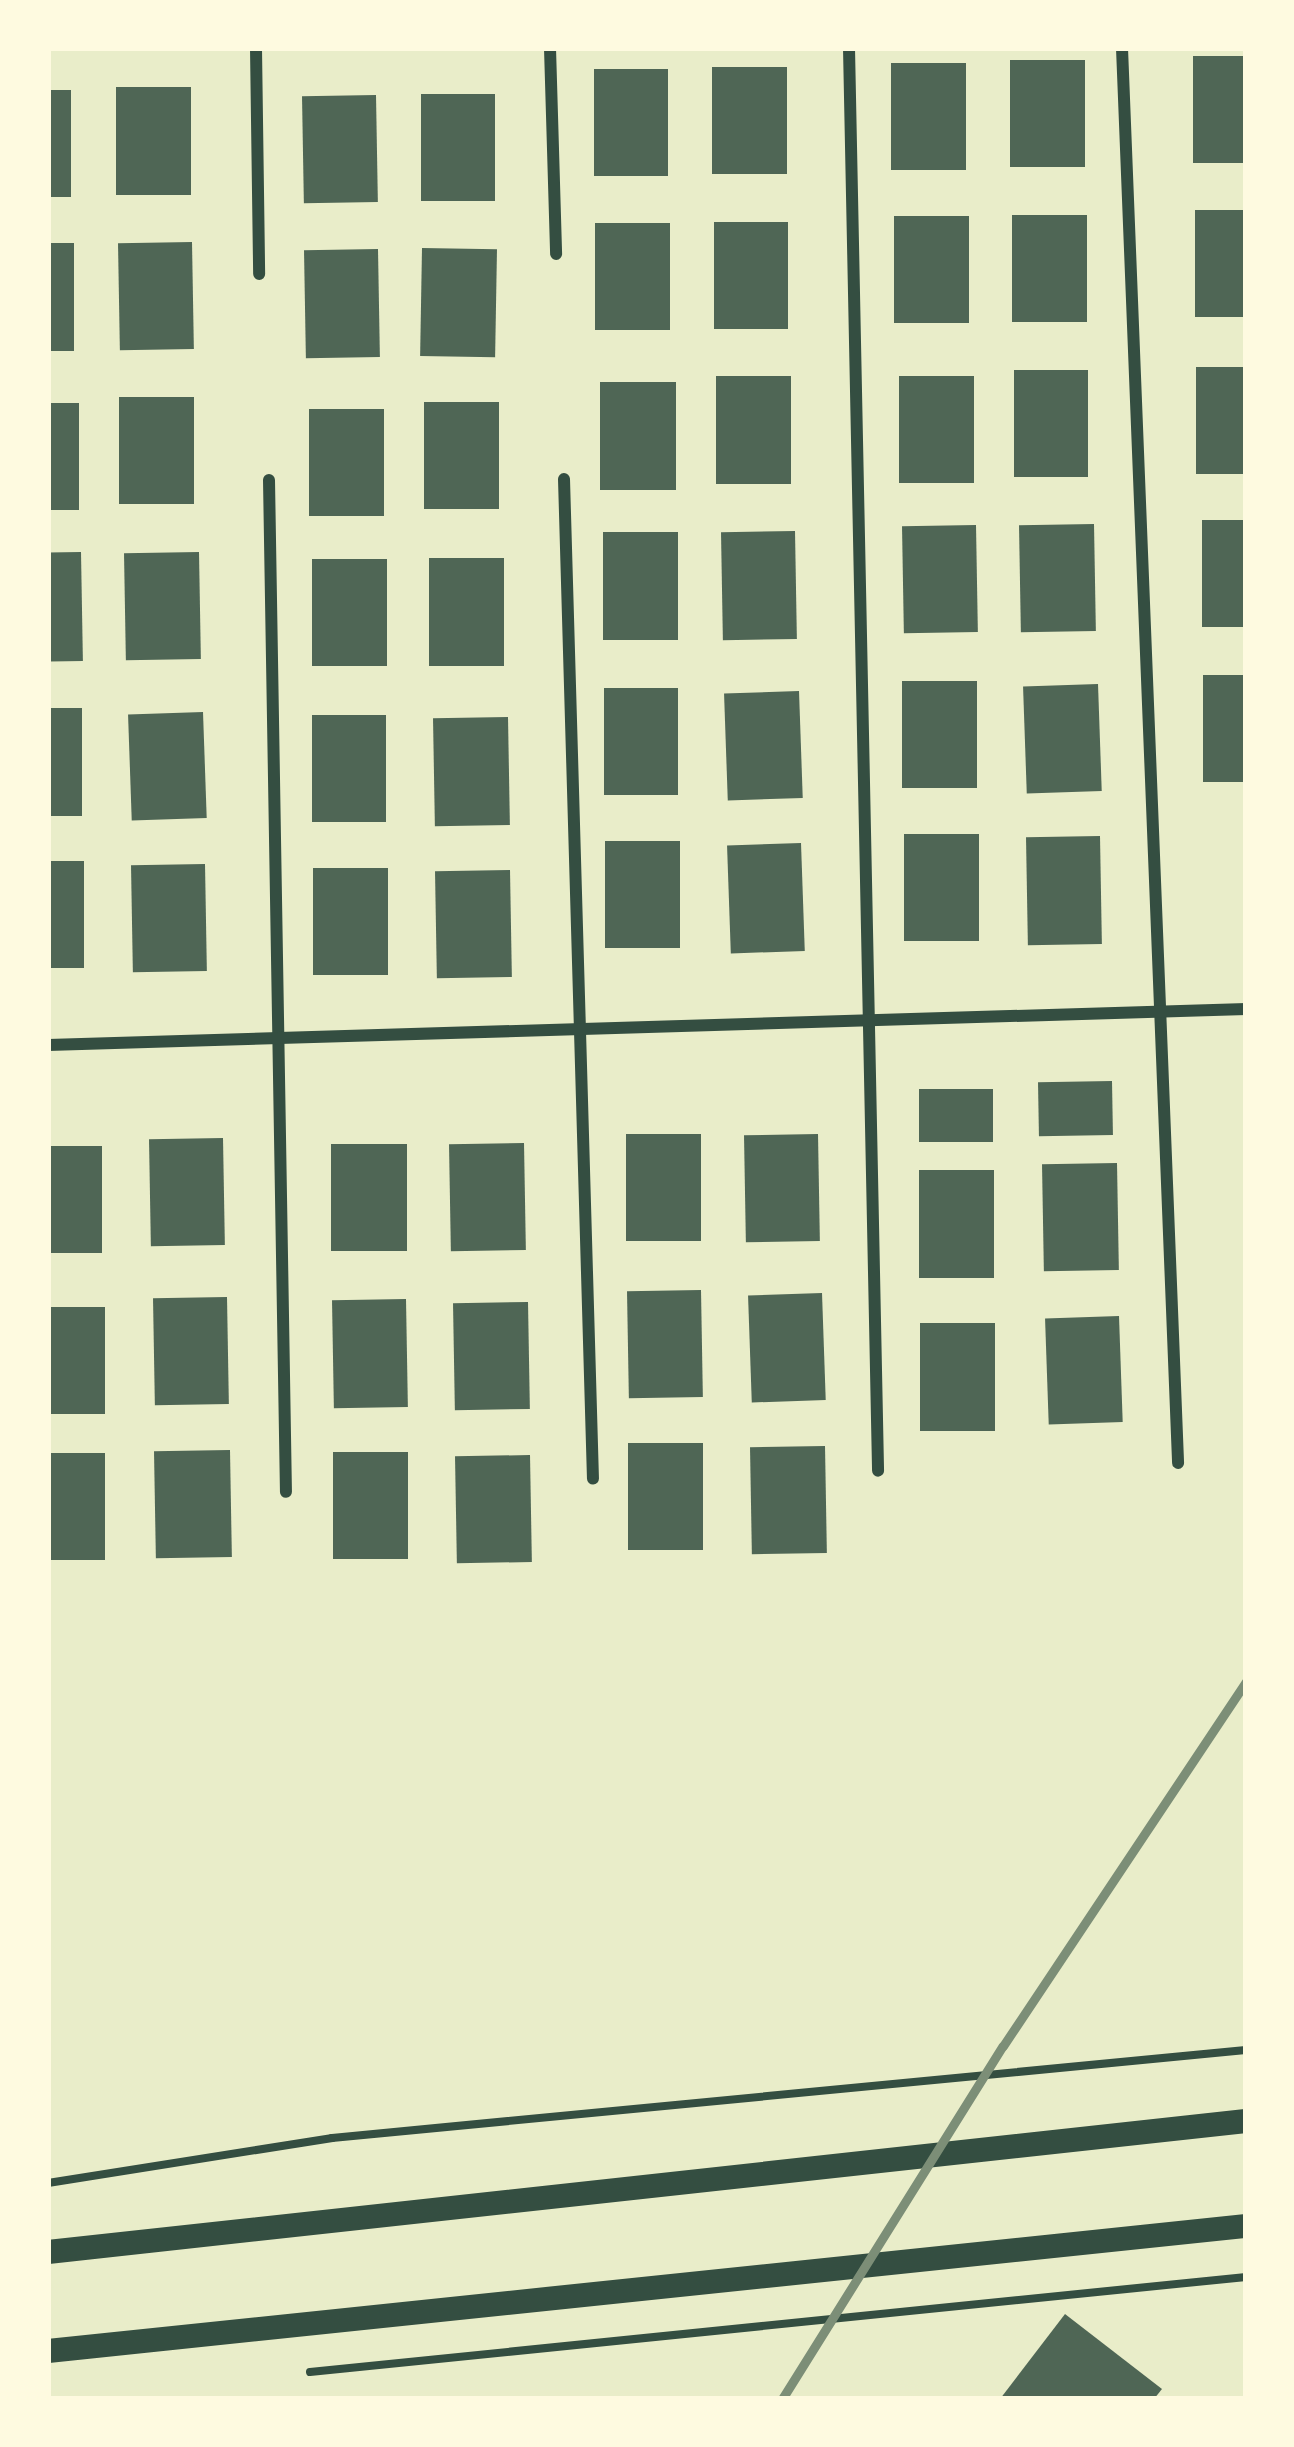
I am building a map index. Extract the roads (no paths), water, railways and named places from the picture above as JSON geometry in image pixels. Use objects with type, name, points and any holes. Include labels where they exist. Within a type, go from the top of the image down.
[{"type":"main road","points":[[48,2252],[1246,2121]]},
{"type":"main road","points":[[48,2351],[1246,2226]]},
{"type":"street","points":[[256,48],[259,274]]},
{"type":"street","points":[[550,48],[556,254]]},
{"type":"street","points":[[849,48],[878,1472]]},
{"type":"street","points":[[1122,48],[1178,1463]]},
{"type":"street","points":[[564,478],[592,1479]]},
{"type":"street","points":[[269,481],[286,1492]]},
{"type":"street","points":[[48,1045],[1246,1009]]},
{"type":"railway","points":[[782,2399],[1003,2046],[1246,1681]]}]
